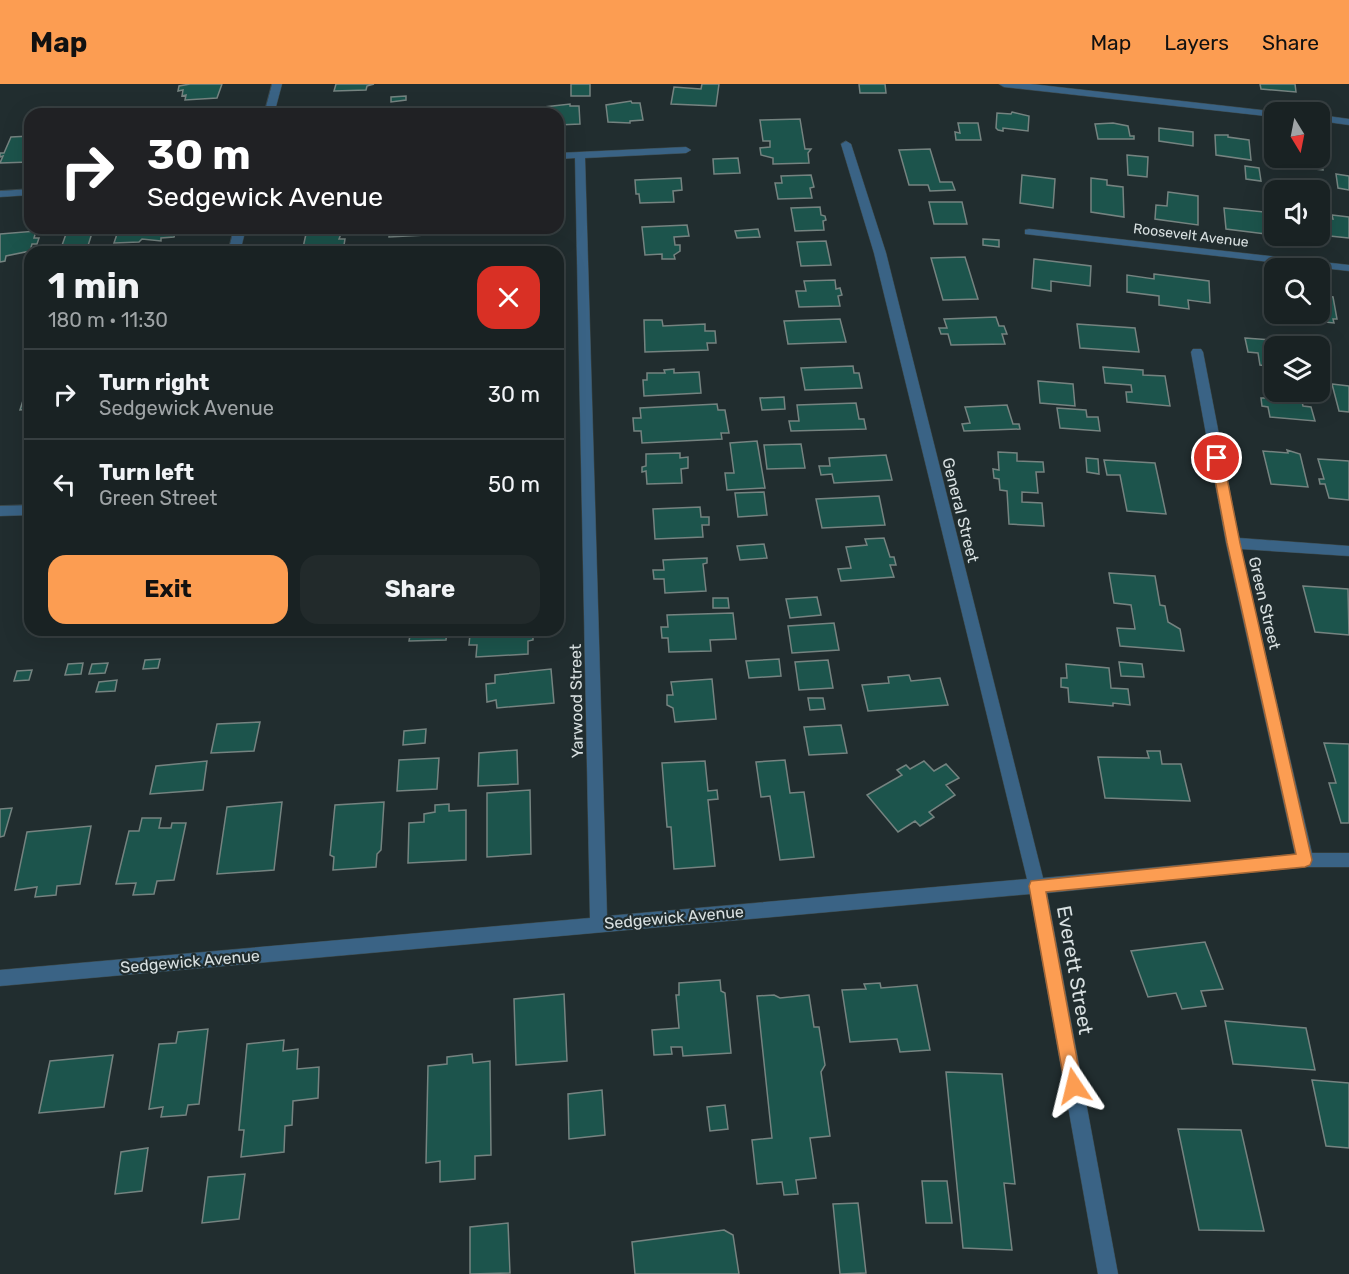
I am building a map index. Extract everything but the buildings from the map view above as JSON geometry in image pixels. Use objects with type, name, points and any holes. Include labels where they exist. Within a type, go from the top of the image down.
[{"type":"street","points":[[271,108],[277,84]]},
{"type":"street","points":[[1004,84],[1264,113]]},
{"type":"street","points":[[1113,84],[1113,96]]},
{"type":"street","points":[[1330,119],[1349,122]]},
{"type":"street","name":"General Street","points":[[846,144],[880,253],[1037,886]]},
{"type":"street","points":[[564,156],[686,150]]},
{"type":"street","name":"Yarwood Street","points":[[579,155],[600,923]]},
{"type":"street","points":[[0,194],[24,192]]},
{"type":"street","name":"Roosevelt Avenue","points":[[1029,232],[1349,268]]},
{"type":"street","name":"Green Street","points":[[1197,352],[1233,543],[1305,860]]},
{"type":"street","points":[[0,512],[24,510]]},
{"type":"street","points":[[1233,543],[1349,551]]},
{"type":"street","name":"Sedgewick Avenue","points":[[0,978],[1305,860],[1349,860]]},
{"type":"street","name":"Everett Street","points":[[1037,886],[1108,1274]]},
{"type":"route","points":[[1074,1086],[1037,886],[1305,860],[1233,543],[1217,458]]}]
